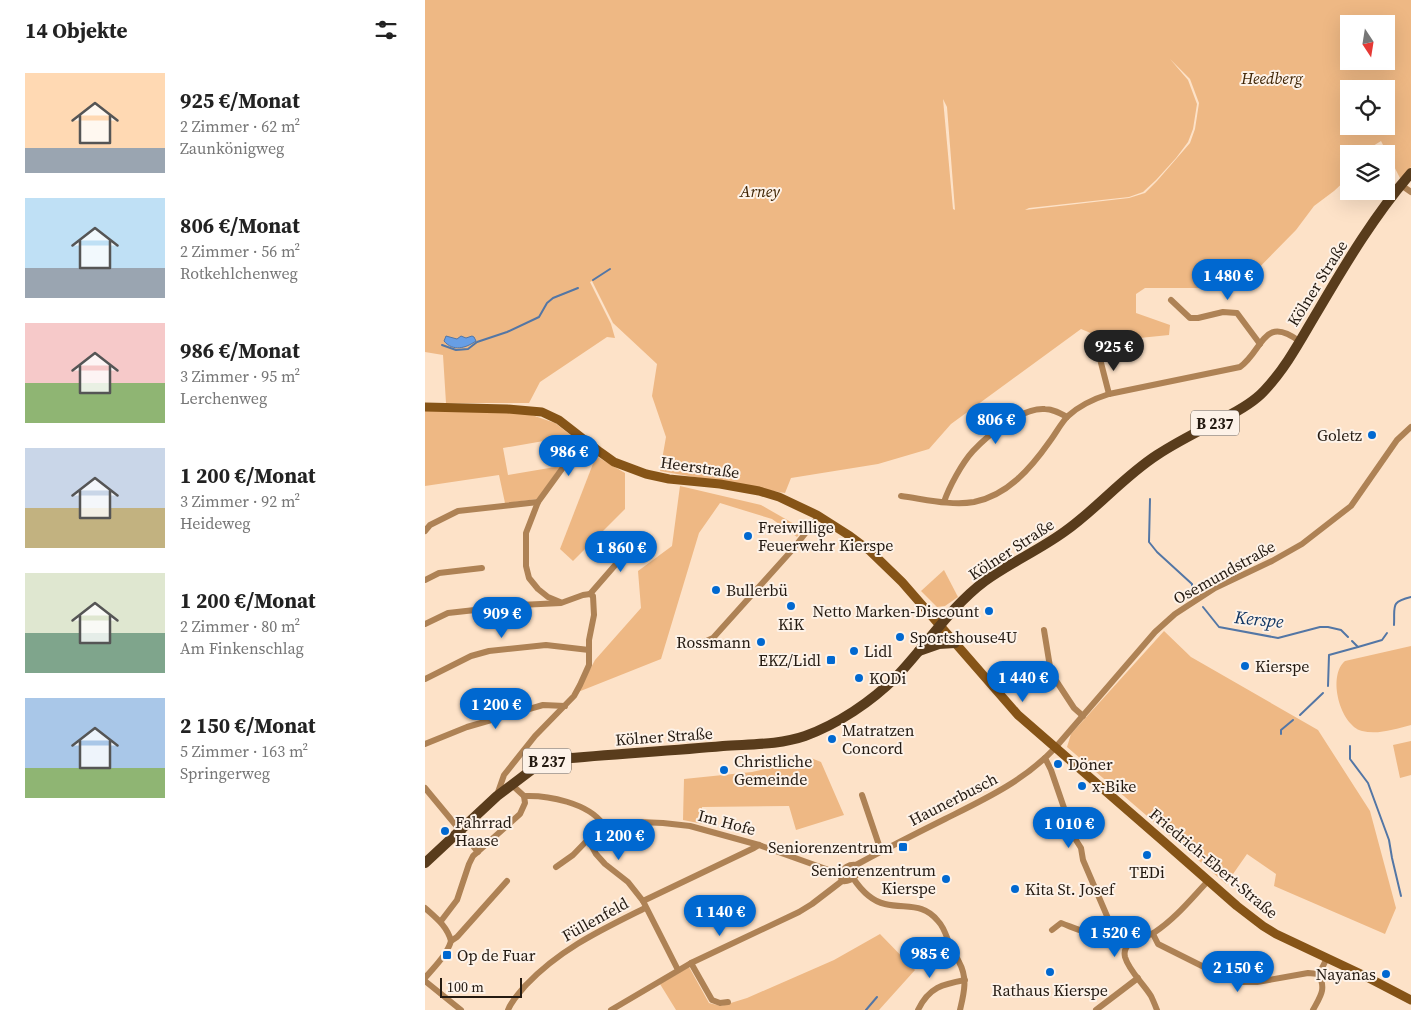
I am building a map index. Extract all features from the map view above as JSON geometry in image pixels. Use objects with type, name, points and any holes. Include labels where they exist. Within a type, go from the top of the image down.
[{"type":"main road","name":"B 237","points":[[1401,185],[1411,173]]},
{"type":"main road","name":"Kölner Straße","points":[[425,863],[497,796],[534,768],[547,762],[560,759],[791,740],[803,737],[830,725],[868,701],[894,679],[970,593],[985,581],[1066,531],[1145,463],[1248,404],[1262,393],[1279,373],[1357,248],[1401,185]]},
{"type":"main road","name":"Heerstraße","points":[[425,407],[507,409],[542,412],[559,420],[614,462],[646,474],[669,479],[720,484],[779,497],[819,516],[850,536],[888,568],[941,625]]},
{"type":"main road","name":"Friedrich-Ebert-Straße","points":[[941,625],[1018,715],[1208,881],[1263,926],[1276,934],[1410,997]]},
{"type":"main road","points":[[918,652],[939,644],[955,643]]},
{"type":"street","points":[[1401,185],[1411,192]]},
{"type":"street","points":[[1171,300],[1189,318],[1198,318],[1223,312],[1237,313],[1259,344]]},
{"type":"street","points":[[901,496],[956,503],[973,502],[993,496],[1018,480],[1067,417],[1089,401],[1109,394],[1240,367],[1246,363],[1268,334],[1277,331],[1286,332],[1299,341]]},
{"type":"street","points":[[1099,355],[1109,394]]},
{"type":"street","points":[[944,502],[949,488],[972,452],[1007,422],[1031,410],[1046,408],[1067,417]]},
{"type":"street","name":"Osemundstraße","points":[[1055,748],[1155,632],[1175,614],[1215,588],[1272,561],[1302,544],[1351,506],[1397,440],[1411,427]]},
{"type":"street","points":[[561,603],[548,597],[529,578],[526,566],[526,533],[538,502],[583,440]]},
{"type":"street","points":[[425,531],[430,525],[458,511],[538,502]]},
{"type":"street","points":[[702,642],[713,638],[793,549],[819,516]]},
{"type":"street","points":[[425,624],[448,613],[463,610],[561,603],[590,594],[637,540]]},
{"type":"street","points":[[425,580],[439,573],[482,568]]},
{"type":"street","points":[[497,796],[504,775],[535,736],[574,696],[589,665],[594,615],[594,600],[590,594]]},
{"type":"street","points":[[1044,630],[1051,673],[1074,708],[1083,716]]},
{"type":"street","points":[[425,679],[471,656],[489,651],[546,645],[589,650]]},
{"type":"street","points":[[425,744],[467,727],[543,705],[565,706]]},
{"type":"street","name":"Haunerbusch","points":[[856,865],[1005,788],[1025,775],[1055,748]]},
{"type":"street","points":[[1045,758],[1051,770],[1074,838],[1081,848],[1083,860],[1113,930]]},
{"type":"street","points":[[512,785],[524,799]]},
{"type":"street","points":[[425,788],[478,852]]},
{"type":"street","points":[[862,795],[881,851]]},
{"type":"street","points":[[524,799],[543,796],[568,803],[598,816],[603,824],[573,855],[556,867]]},
{"type":"street","points":[[441,921],[457,900],[469,864],[478,852],[520,814],[524,799]]},
{"type":"street","name":"Im Hofe","points":[[603,824],[639,822],[690,826],[759,845],[841,877]]},
{"type":"street","points":[[589,840],[596,854],[605,864],[628,882],[644,904],[678,970]]},
{"type":"street","name":"Füllenfeld","points":[[508,1010],[512,1000],[551,960],[644,904],[759,845]]},
{"type":"street","points":[[611,1010],[619,1008],[691,963],[813,904],[841,877],[842,870],[847,866],[852,864],[858,868],[858,872],[853,878],[845,882],[841,877]]},
{"type":"street","points":[[853,878],[865,894],[877,902],[925,910],[940,922],[951,948],[964,971],[965,989],[960,1010]]},
{"type":"street","points":[[461,1010],[425,979],[445,953],[451,941],[457,937],[507,881]]},
{"type":"street","points":[[1157,1010],[1151,996],[1125,958],[1125,952],[1132,942],[1153,934],[1166,925],[1208,881]]},
{"type":"street","points":[[425,908],[441,921],[451,941]]},
{"type":"street","points":[[1052,930],[1061,923],[1096,934],[1120,930],[1125,932],[1132,942]]},
{"type":"street","points":[[1153,934],[1159,944],[1228,979],[1241,982],[1257,982],[1308,973],[1319,974]]},
{"type":"street","points":[[1313,1010],[1323,989],[1319,974],[1327,958]]},
{"type":"street","points":[[691,963],[712,1000],[720,1003],[728,1002]]},
{"type":"street","points":[[1096,1010],[1138,978]]},
{"type":"street","points":[[919,1010],[924,999],[934,989],[949,983],[965,980]]},
{"type":"green space","name":"Arney","points":[[425,0],[1411,0],[1411,167],[1401,180],[1395,168],[1395,145],[1383,145],[1381,141],[1375,145],[1340,145],[1340,185],[1314,206],[1296,230],[1239,288],[1145,288],[1136,294],[1136,313],[1170,325],[1169,335],[1110,341],[1081,329],[951,424],[929,449],[878,464],[791,478],[785,493],[660,471],[666,437],[652,396],[657,364],[613,323],[592,281],[590,282],[611,324],[615,338],[607,337],[540,382],[529,403],[446,403],[443,355],[425,352]],"holes":[[[1170,59],[1190,79],[1199,103],[1195,129],[1190,143],[1157,181],[1145,193],[1129,198],[1025,210],[1129,197],[1143,192],[1156,180],[1188,142],[1193,129],[1197,104],[1188,80]],[[943,99],[947,107],[955,210],[953,209]]]},
{"type":"green space","points":[[425,410],[526,413],[555,423],[572,436],[503,448],[508,475],[561,466],[537,499],[505,503],[499,475],[425,486]]},
{"type":"green space","points":[[596,456],[625,473],[625,509],[573,561],[560,549]]},
{"type":"green space","points":[[680,486],[761,505],[803,529],[797,537],[772,519],[720,503],[699,533],[661,659],[578,692],[595,660],[641,608],[638,571],[672,546]]},
{"type":"green space","points":[[944,570],[958,597],[945,606],[937,607],[921,591]]},
{"type":"green space","points":[[1164,631],[1191,657],[1318,730],[1370,811],[1396,908],[1385,934],[1274,886],[1276,874],[1247,854],[1226,884],[1067,747],[1071,734]]},
{"type":"green space","points":[[1411,646],[1411,725],[1374,732],[1362,731],[1354,727],[1342,710],[1339,699],[1337,677],[1340,668],[1345,661]]},
{"type":"green space","points":[[1411,741],[1411,775],[1400,778],[1393,745]]},
{"type":"green space","points":[[811,758],[821,762],[844,815],[796,830],[789,806],[702,807],[703,824],[683,820],[684,779],[752,772]]},
{"type":"green space","points":[[880,934],[915,970],[879,1010],[676,1010],[660,984],[689,967],[709,1003],[721,1006],[747,998],[834,960]]},
{"type":"water","points":[[446,336],[457,339],[461,336],[466,338],[472,336],[476,341],[468,346],[455,348],[444,341]]},
{"type":"waterway","points":[[593,280],[610,269]]},
{"type":"waterway","points":[[442,345],[456,350],[468,349],[477,342],[507,332],[539,317],[547,303],[553,298],[578,288]]},
{"type":"waterway","name":"Kerspe","points":[[1150,499],[1149,542],[1157,552],[1192,584],[1192,591]]},
{"type":"waterway","name":"Kerspe","points":[[1394,625],[1395,606],[1400,601],[1411,597]]},
{"type":"waterway","name":"Kerspe","points":[[1203,607],[1219,627],[1278,638],[1320,627],[1328,627],[1341,630],[1348,637]]},
{"type":"waterway","name":"Kerspe","points":[[1352,641],[1358,647],[1382,640],[1387,633]]},
{"type":"waterway","points":[[1328,686],[1329,655],[1358,647]]},
{"type":"waterway","points":[[1300,715],[1323,693]]},
{"type":"waterway","points":[[1281,734],[1281,730],[1293,720]]},
{"type":"waterway","points":[[1350,746],[1350,759],[1368,783],[1389,840],[1401,896]]},
{"type":"waterway","points":[[866,1010],[877,997]]},
{"type":"place","name":"Goletz","points":[[1372,435]]},
{"type":"place","name":"Freiwillige Feuerwehr Kierspe","points":[[748,536]]},
{"type":"place","name":"Bullerbü","points":[[716,590]]},
{"type":"place","name":"KiK","points":[[791,606]]},
{"type":"place","name":"Netto Marken-Discount","points":[[989,611]]},
{"type":"place","name":"Sportshouse4U","points":[[900,637]]},
{"type":"place","name":"Rossmann","points":[[761,642]]},
{"type":"place","name":"Lidl","points":[[854,651]]},
{"type":"place","name":"EKZ/Lidl","points":[[831,660]]},
{"type":"place","name":"Kierspe","points":[[1245,666]]},
{"type":"place","name":"KODi","points":[[859,678]]},
{"type":"place","name":"Matratzen Concord","points":[[832,739]]},
{"type":"place","name":"Döner","points":[[1058,764]]},
{"type":"place","name":"Christliche Gemeinde","points":[[724,770]]},
{"type":"place","name":"x-Bike","points":[[1082,786]]},
{"type":"place","name":"Fahrrad Haase","points":[[445,831]]},
{"type":"place","name":"Seniorenzentrum","points":[[903,847]]},
{"type":"place","name":"TEDi","points":[[1147,855]]},
{"type":"place","name":"Seniorenzentrum Kierspe","points":[[946,879]]},
{"type":"place","name":"Kita St. Josef","points":[[1015,889]]},
{"type":"place","name":"Op de Fuar","points":[[447,955]]},
{"type":"place","name":"Rathaus Kierspe","points":[[1050,972]]},
{"type":"place","name":"Nayanas","points":[[1386,974]]},
{"type":"park label","name":"Heedberg","points":[[1272,78]]}]
